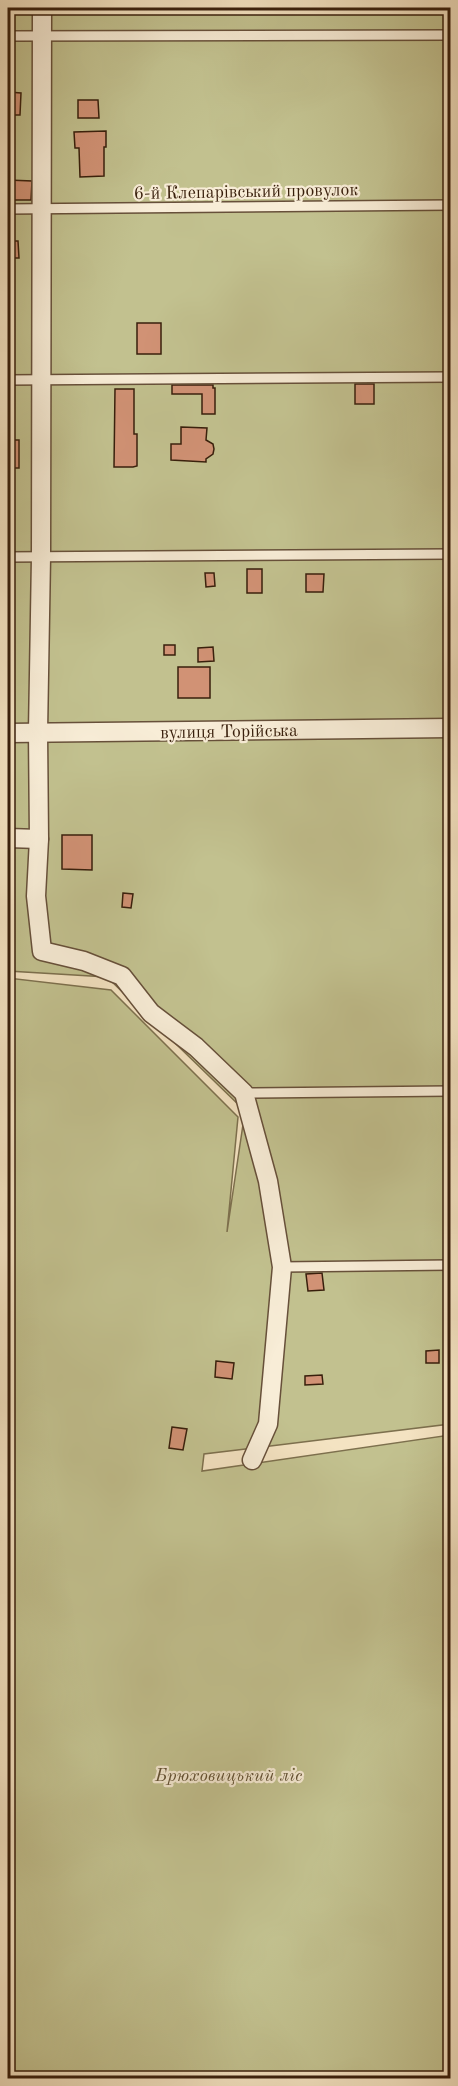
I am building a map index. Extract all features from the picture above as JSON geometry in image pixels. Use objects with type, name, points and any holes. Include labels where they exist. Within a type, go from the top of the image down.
[{"type":"street","points":[[42,8],[41,557],[39,839],[36,897],[42,951],[84,961],[122,976],[151,1013],[196,1047],[244,1093],[268,1181],[282,1267],[267,1424],[252,1460]]},
{"type":"street","name":"вулиця Торійська","points":[[8,733],[450,728]]},
{"type":"street","points":[[8,838],[39,839]]},
{"type":"lane","points":[[8,36],[450,35]]},
{"type":"lane","name":"6-й Клепарівський провулок","points":[[8,209],[450,205]]},
{"type":"lane","points":[[8,380],[450,377]]},
{"type":"lane","points":[[8,557],[450,554]]},
{"type":"lane","points":[[244,1093],[450,1091]]},
{"type":"lane","points":[[282,1267],[450,1264]]},
{"type":"green space","name":"Брюховицький ліс","points":[[8,8],[450,8],[450,1424],[204,1454],[202,1471],[450,1435],[450,2078],[8,2078],[8,978],[111,990],[238,1117],[227,1232],[245,1111],[107,977],[8,971]]},
{"type":"building","points":[[8,92],[21,93],[20,115],[8,115]]},
{"type":"building","points":[[78,100],[98,100],[99,118],[78,118]]},
{"type":"building","points":[[106,131],[104,176],[80,177],[79,148],[75,148],[74,132]]},
{"type":"building","points":[[8,180],[32,181],[31,200],[8,200]]},
{"type":"building","points":[[10,241],[18,241],[19,258],[10,258]]},
{"type":"building","points":[[137,323],[161,323],[161,354],[137,354]]},
{"type":"building","points":[[355,384],[374,384],[374,404],[355,404]]},
{"type":"building","points":[[172,385],[213,385],[215,414],[202,414],[202,394],[172,394]]},
{"type":"building","points":[[115,389],[134,389],[137,466],[114,467]]},
{"type":"building","points":[[181,427],[207,428],[206,440],[213,444],[214,449],[206,462],[171,460],[171,444],[181,444]]},
{"type":"building","points":[[8,440],[19,440],[19,468],[8,468]]},
{"type":"building","points":[[247,569],[262,569],[262,593],[247,593]]},
{"type":"building","points":[[205,573],[214,573],[215,586],[206,587]]},
{"type":"building","points":[[306,574],[324,574],[323,592],[306,592]]},
{"type":"building","points":[[164,645],[175,645],[175,655],[164,655]]},
{"type":"building","points":[[213,647],[214,661],[198,662],[198,648]]},
{"type":"building","points":[[178,667],[210,667],[210,698],[178,698]]},
{"type":"building","points":[[62,835],[92,835],[92,870],[62,869]]},
{"type":"building","points":[[123,893],[133,894],[131,908],[122,907]]},
{"type":"building","points":[[322,1273],[324,1290],[308,1291],[306,1274]]},
{"type":"building","points":[[439,1350],[439,1363],[426,1363],[426,1351]]},
{"type":"building","points":[[216,1361],[234,1363],[232,1379],[215,1377]]},
{"type":"building","points":[[322,1375],[323,1384],[305,1385],[305,1376]]},
{"type":"building","points":[[172,1427],[187,1429],[183,1450],[169,1448]]}]
